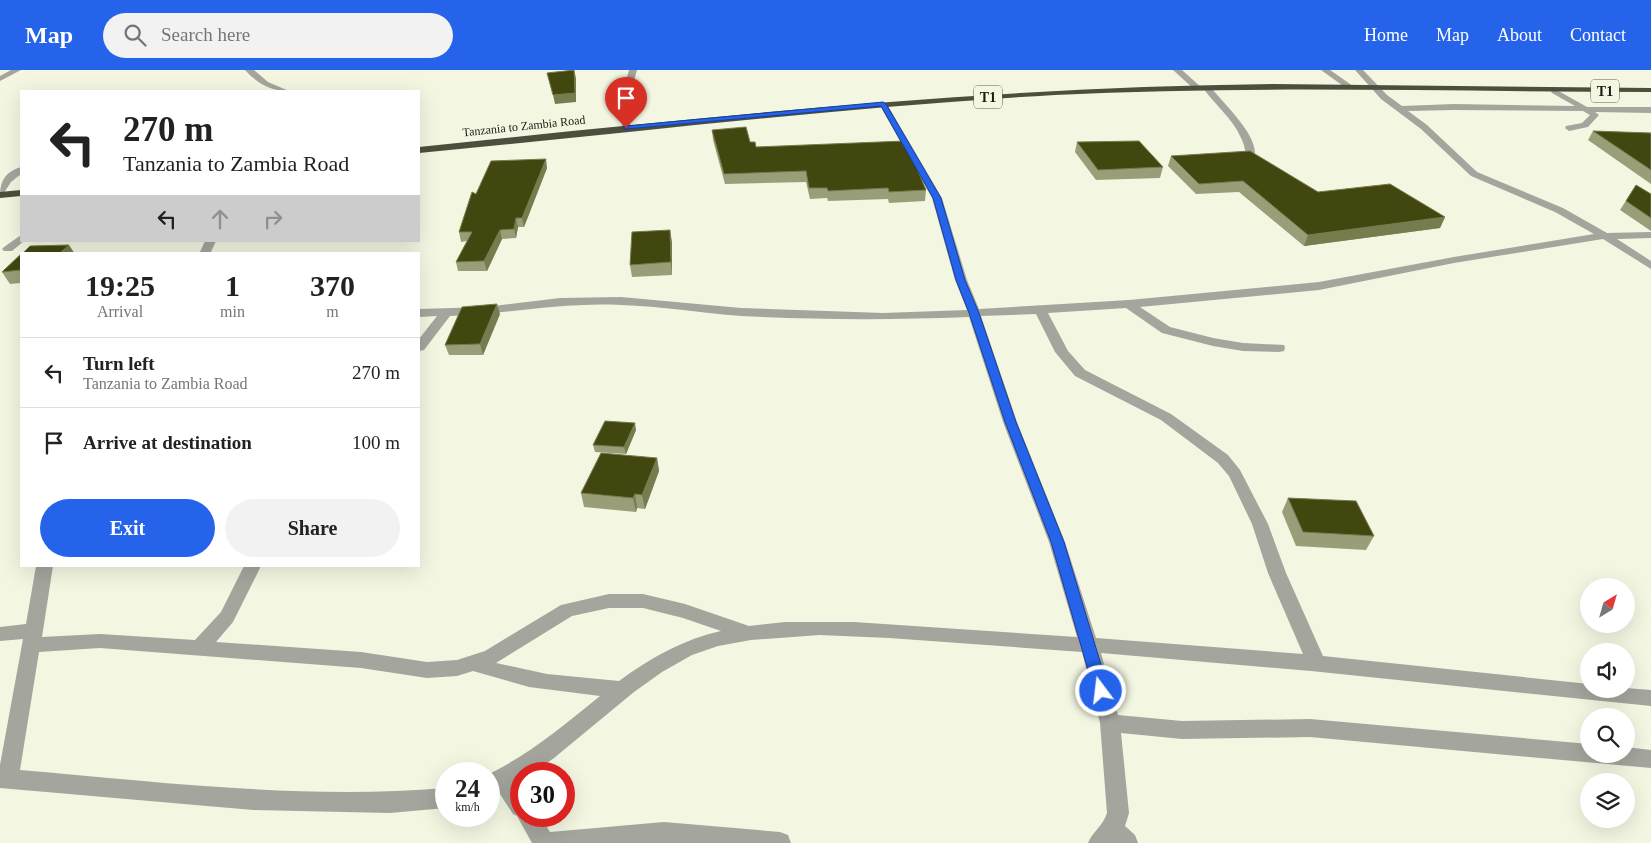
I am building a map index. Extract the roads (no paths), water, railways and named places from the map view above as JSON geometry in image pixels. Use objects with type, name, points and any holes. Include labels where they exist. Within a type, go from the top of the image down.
[{"type":"highway","name":"Tanzania to Zambia Road","points":[[420,150],[883,104],[1040,94],[1203,88],[1349,86],[1555,91],[1651,90]]},
{"type":"highway","points":[[0,195],[20,193]]},
{"type":"street","points":[[0,79],[16,71],[24,70]]},
{"type":"street","points":[[249,70],[265,84],[282,90]]},
{"type":"street","points":[[626,128],[628,88],[633,70]]},
{"type":"street","points":[[1177,70],[1203,88],[1229,113],[1244,133],[1250,147],[1251,158]]},
{"type":"street","points":[[1325,70],[1349,86]]},
{"type":"street","points":[[1359,70],[1384,97],[1424,128],[1474,174],[1559,210],[1605,236],[1651,266]]},
{"type":"street","points":[[1555,91],[1595,115],[1585,125],[1569,128]]},
{"type":"street","points":[[883,104],[937,198],[961,280],[974,313],[1010,422],[1057,542],[1089,644],[1110,723],[1118,813],[1113,839]]},
{"type":"street","points":[[1399,109],[1454,107],[1651,110]]},
{"type":"street","points":[[0,191],[7,180],[20,171]]},
{"type":"street","points":[[420,313],[485,311],[560,302],[594,301],[741,312],[875,317],[1040,310],[1129,304],[1319,286],[1454,260],[1605,236],[1651,235]]},
{"type":"street","points":[[8,249],[20,239]]},
{"type":"street","points":[[1129,304],[1152,322],[1166,330],[1243,347],[1280,348]]},
{"type":"street","points":[[1040,310],[1062,352],[1080,374],[1166,417],[1223,460],[1234,474],[1260,524],[1277,573],[1317,664]]},
{"type":"street","points":[[420,346],[446,312]]},
{"type":"street","points":[[45,567],[4,778],[254,800],[390,803],[435,799]]},
{"type":"street","points":[[200,648],[227,617],[252,567]]},
{"type":"street","points":[[0,634],[32,638],[100,641],[361,660],[427,670],[457,668],[491,657],[567,610],[608,601],[643,601],[685,611],[752,634]]},
{"type":"street","points":[[500,780],[545,752],[645,673],[682,653],[716,639],[781,630],[840,629],[1089,644],[1317,664],[1651,698]]},
{"type":"street","points":[[473,663],[498,673],[528,680],[623,690]]},
{"type":"street","points":[[1110,723],[1182,730],[1310,728],[1651,759]]},
{"type":"street","points":[[500,787],[510,796]]},
{"type":"street","points":[[535,827],[544,843],[635,834],[664,834],[780,843]]}]
